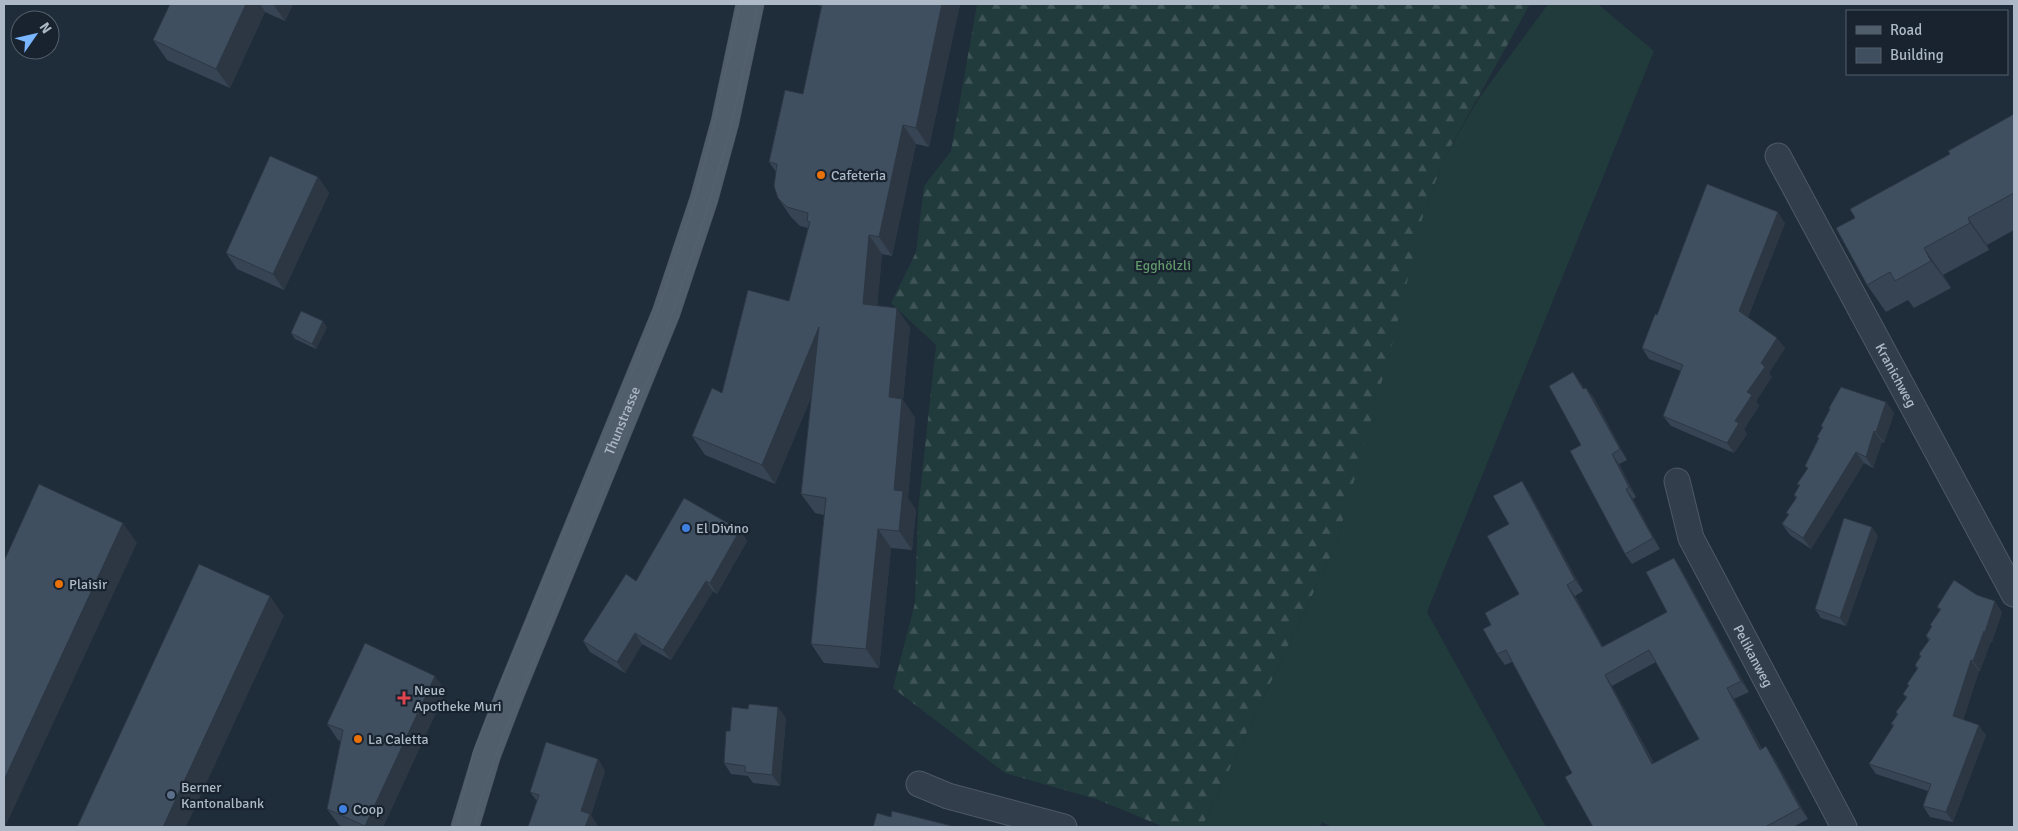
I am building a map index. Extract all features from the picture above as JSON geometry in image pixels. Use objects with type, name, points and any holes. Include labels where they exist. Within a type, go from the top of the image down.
[{"type":"main road","name":"Thunstrasse","points":[[465,827],[487,754],[510,694],[666,314],[706,189],[724,122],[750,4]]},
{"type":"street","name":"Kranichweg","points":[[1778,156],[2014,594]]},
{"type":"street","name":"Pelikanweg","points":[[1677,481],[1691,538],[1844,827]]},
{"type":"street","points":[[919,784],[948,796],[1064,827]]},
{"type":"green space","name":"Egghölzli","points":[[977,4],[1530,4],[1445,157],[1424,212],[1392,345],[1336,545],[1202,827],[1164,827],[1096,799],[1005,773],[893,688],[915,603],[918,511],[936,345],[891,303],[916,252],[924,186],[951,151]]},
{"type":"green space","points":[[1548,4],[1598,4],[1654,51],[1427,612],[1546,827],[1332,827],[1322,822],[1320,827],[1202,827],[1336,545],[1424,212],[1445,157],[1479,98]]},
{"type":"building","points":[[170,4],[246,4],[216,69],[153,40]]},
{"type":"building","points":[[822,4],[942,4],[916,128],[903,125],[879,237],[869,235],[863,304],[897,308],[889,397],[902,399],[894,490],[903,491],[899,531],[878,529],[866,649],[811,644],[826,498],[801,494],[819,327],[762,465],[692,436],[712,388],[722,393],[748,290],[789,301],[810,222],[807,221],[808,213],[787,207],[778,198],[774,186],[777,164],[769,162],[785,90],[803,94]]},
{"type":"building","points":[[2014,114],[2014,193],[1968,218],[1970,223],[1924,248],[1931,261],[1895,281],[1890,272],[1867,285],[1836,228],[1855,218],[1850,209],[1950,154],[1948,151]]},
{"type":"building","points":[[270,156],[318,177],[273,274],[226,253]]},
{"type":"building","points":[[1707,184],[1778,212],[1739,311],[1777,338],[1761,363],[1765,367],[1747,392],[1752,395],[1735,421],[1739,423],[1727,443],[1663,416],[1683,365],[1642,348],[1655,314],[1657,315]]},
{"type":"building","points":[[301,311],[323,321],[312,344],[291,333]]},
{"type":"building","points":[[1573,372],[1583,389],[1586,388],[1620,449],[1612,454],[1629,487],[1626,489],[1653,538],[1625,554],[1570,451],[1581,445],[1549,386]]},
{"type":"building","points":[[1841,387],[1886,402],[1866,457],[1856,452],[1803,538],[1782,524],[1789,514],[1786,513],[1797,497],[1794,495],[1800,485],[1797,484],[1808,468],[1805,466],[1819,438],[1817,437],[1823,427],[1821,426]]},
{"type":"building","points":[[1522,481],[1575,580],[1567,585],[1602,647],[1667,612],[1646,572],[1674,558],[1741,681],[1727,688],[1760,750],[1766,746],[1800,808],[1765,827],[1593,827],[1565,777],[1572,773],[1506,650],[1497,654],[1483,629],[1491,625],[1485,613],[1519,594],[1487,536],[1509,524],[1493,496]],"holes":[[[1649,650],[1699,739],[1652,764],[1605,675]]]},
{"type":"building","points":[[39,484],[123,523],[4,780],[4,561]]},
{"type":"building","points":[[684,498],[740,530],[710,583],[706,581],[663,650],[635,633],[617,662],[583,641],[626,574],[636,581]]},
{"type":"building","points":[[1844,518],[1872,527],[1840,618],[1815,609]]},
{"type":"building","points":[[199,564],[270,596],[163,827],[77,827]]},
{"type":"building","points":[[1954,580],[1977,595],[1995,601],[1985,632],[1973,661],[1971,660],[1953,716],[1979,725],[1946,812],[1923,806],[1931,784],[1869,764],[1894,725],[1891,724],[1898,714],[1896,712],[1907,697],[1903,694],[1909,685],[1907,684],[1918,668],[1915,665],[1921,656],[1919,654],[1930,639],[1926,636],[1932,626],[1930,625],[1941,609],[1937,607]]},
{"type":"building","points":[[365,643],[435,676],[365,826],[327,809],[343,730],[327,724]]},
{"type":"building","points":[[749,704],[778,707],[772,775],[745,772],[745,766],[724,763],[726,731],[730,731],[732,707],[748,709]]},
{"type":"building","points":[[546,742],[598,759],[581,811],[590,814],[585,827],[528,827],[539,795],[530,792]]},
{"type":"building","points":[[892,811],[956,827],[873,827],[877,813],[891,817]]},
{"type":"tram line","points":[[456,827],[473,753],[655,317],[674,263],[706,158],[740,4]]},
{"type":"tram line","points":[[474,827],[481,798],[505,730],[656,360],[700,233],[730,130],[758,4]]},
{"type":"place","name":"Cafeteria","points":[[821,175]]},
{"type":"place","name":"El Divino","points":[[686,528]]},
{"type":"place","name":"Plaisir","points":[[59,584]]},
{"type":"place","name":"Neue Apotheke Muri","points":[[404,698]]},
{"type":"place","name":"La Caletta","points":[[358,739]]},
{"type":"place","name":"Berner Kantonalbank","points":[[171,795]]},
{"type":"place","name":"Coop","points":[[343,809]]}]
